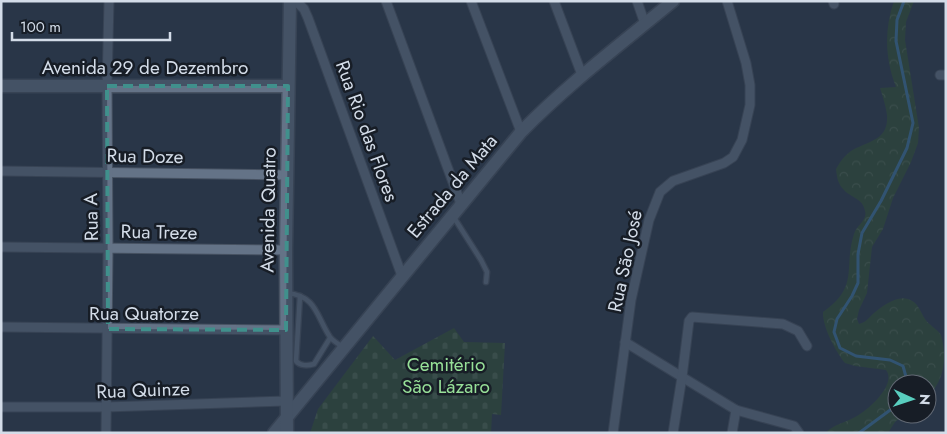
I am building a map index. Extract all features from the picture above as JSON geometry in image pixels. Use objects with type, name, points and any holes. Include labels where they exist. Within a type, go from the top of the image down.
[{"type":"main road","name":"Avenida Quatro","points":[[287,433],[286,250],[290,1]]},
{"type":"main road","name":"Estrada da Mata","points":[[274,433],[522,132],[548,105],[582,75],[673,1]]},
{"type":"main road","name":"Avenida 29 de Dezembro","points":[[1,86],[288,86]]},
{"type":"street","name":"Rua A","points":[[106,433],[108,248],[106,171],[109,1]]},
{"type":"street","name":"Rua Rio das Flores","points":[[296,1],[304,9],[308,18],[402,276]]},
{"type":"street","points":[[386,1],[462,204]]},
{"type":"street","points":[[471,1],[522,132]]},
{"type":"street","points":[[554,1],[582,75]]},
{"type":"street","points":[[637,1],[645,24]]},
{"type":"street","name":"Rua São José","points":[[613,433],[631,300],[649,220],[660,192],[673,180],[724,163],[733,156],[742,140],[750,106],[750,85],[746,62],[727,1]]},
{"type":"street","name":"Rua Doze","points":[[1,171],[287,175]]},
{"type":"street","name":"Rua Treze","points":[[1,247],[286,250]]},
{"type":"street","points":[[673,433],[689,321],[692,317],[782,324],[798,331],[807,346]]},
{"type":"street","name":"Rua Quatorze","points":[[1,327],[286,330]]},
{"type":"street","points":[[625,342],[736,410],[794,426],[799,433]]},
{"type":"street","name":"Rua Quinze","points":[[1,408],[286,402]]},
{"type":"street","points":[[732,433],[736,410]]},
{"type":"lane","points":[[452,215],[482,260],[487,272],[486,282]]},
{"type":"lane","points":[[286,292],[309,300],[330,338],[344,347]]},
{"type":"lane","points":[[300,296],[296,361],[300,365],[314,364],[330,338]]},
{"type":"highlighted area","points":[[107,86],[288,86],[286,330],[108,329]]},
{"type":"green space","points":[[894,1],[914,1],[906,22],[905,40],[919,128],[918,143],[893,198],[883,229],[872,247],[867,293],[857,319],[859,324],[864,322],[881,307],[895,300],[904,298],[914,302],[927,321],[941,335],[944,360],[937,385],[937,374],[887,374],[886,370],[845,363],[830,339],[823,318],[823,312],[835,303],[846,285],[854,234],[865,217],[862,203],[847,193],[840,185],[836,169],[842,159],[849,153],[881,135],[887,124],[887,115],[880,88],[896,87],[892,76],[887,44]]},
{"type":"green space","name":"Cemitério São Lázaro","points":[[454,328],[464,342],[505,343],[501,415],[492,414],[491,433],[310,433],[318,409],[373,336],[395,360]]},
{"type":"green space","points":[[887,384],[887,424],[894,424],[888,433],[825,433],[832,427],[857,416],[868,408]]},
{"type":"waterway","points":[[904,1],[897,20],[896,41],[913,123],[907,148],[881,201],[862,233],[858,254],[858,283],[837,319],[834,332],[840,348],[856,356],[890,360],[903,366],[905,374]]},
{"type":"waterway","points":[[859,433],[887,412]]}]
